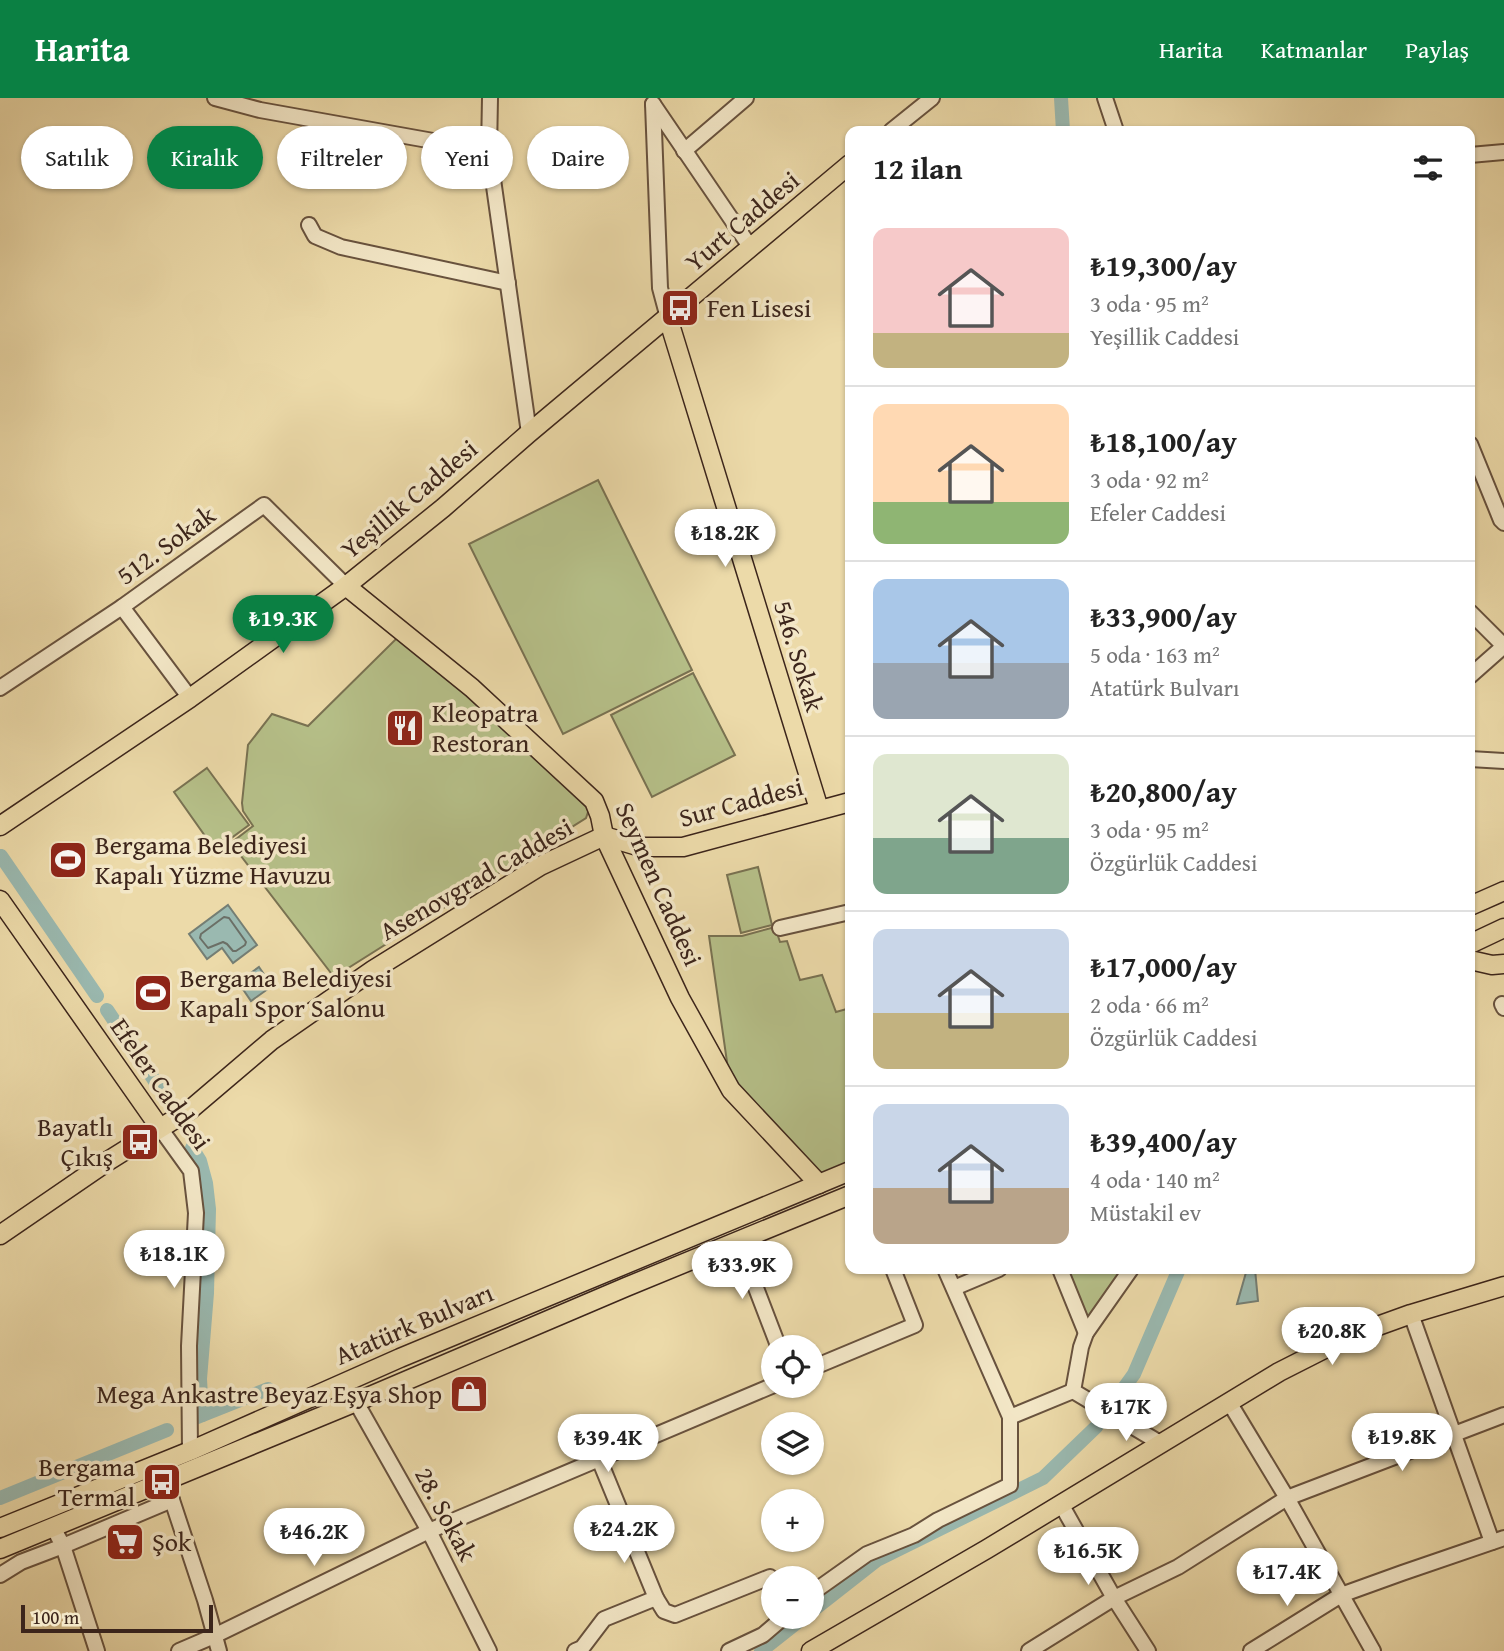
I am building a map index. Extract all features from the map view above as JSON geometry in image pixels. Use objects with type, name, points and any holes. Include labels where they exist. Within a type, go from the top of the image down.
[{"type":"main road","name":"Yurt Caddesi","points":[[668,318],[845,168]]},
{"type":"main road","name":"Yeşillik Caddesi","points":[[3,819],[190,698],[346,586],[443,508],[668,318]]},
{"type":"main road","name":"546. Sokak","points":[[668,318],[819,809]]},
{"type":"main road","name":"Seymen Caddesi","points":[[346,586],[472,688],[594,801],[604,836],[680,998],[731,1090],[819,1184]]},
{"type":"main road","name":"Sur Caddesi","points":[[604,836],[641,848],[683,847],[845,803]]},
{"type":"main road","name":"Asenovgrad Caddesi","points":[[0,1235],[191,1109],[272,1040],[373,970],[540,866],[604,836]]},
{"type":"main road","points":[[1475,892],[1503,895]]},
{"type":"main road","points":[[1475,904],[1503,895]]},
{"type":"main road","name":"Efeler Caddesi","points":[[0,900],[160,1128]]},
{"type":"main road","points":[[1475,942],[1504,928]]},
{"type":"main road","points":[[1475,961],[1492,965],[1504,964]]},
{"type":"main road","name":"Atatürk Bulvarı","points":[[0,1528],[190,1451],[400,1357],[845,1173]]},
{"type":"main road","name":"Atatürk Bulvarı","points":[[0,1549],[845,1197]]},
{"type":"main road","points":[[811,1651],[1279,1372],[1338,1342],[1411,1314],[1504,1286]]},
{"type":"street","points":[[489,126],[490,98]]},
{"type":"street","points":[[684,151],[746,98]]},
{"type":"street","points":[[897,126],[932,98]]},
{"type":"street","points":[[1105,98],[1114,126]]},
{"type":"street","points":[[224,99],[260,110],[421,139]]},
{"type":"street","points":[[650,101],[751,248]]},
{"type":"street","points":[[650,101],[660,288],[668,318]]},
{"type":"street","points":[[1475,155],[1504,152]]},
{"type":"street","points":[[494,189],[529,433]]},
{"type":"street","points":[[309,225],[315,236],[341,247],[508,283]]},
{"type":"street","points":[[1475,456],[1504,523]]},
{"type":"street","name":"512. Sokak","points":[[0,688],[122,607],[264,505],[346,586]]},
{"type":"street","points":[[122,607],[190,698]]},
{"type":"street","points":[[1475,617],[1504,646],[1475,672]]},
{"type":"street","points":[[1475,759],[1504,761]]},
{"type":"street","points":[[780,928],[845,913]]},
{"type":"street","name":"Efeler Caddesi","points":[[160,1128],[191,1171],[196,1213],[189,1346],[190,1451]]},
{"type":"street","points":[[738,1241],[774,1335]]},
{"type":"street","points":[[824,1363],[915,1325],[895,1274]]},
{"type":"street","points":[[824,1585],[867,1555],[914,1535],[938,1520],[1010,1485],[1010,1417],[948,1274]]},
{"type":"street","points":[[954,1288],[987,1274]]},
{"type":"street","points":[[1062,1274],[1086,1334]]},
{"type":"street","points":[[1073,1391],[1086,1334],[1128,1274]]},
{"type":"street","points":[[1251,1651],[1341,1595],[1498,1540],[1454,1434],[1411,1314]]},
{"type":"street","points":[[179,1651],[429,1531],[761,1390]]},
{"type":"street","points":[[1010,1417],[1073,1391]]},
{"type":"street","points":[[1073,1391],[1160,1443]]},
{"type":"street","name":"28. Sokak","points":[[356,1402],[429,1531],[489,1651]]},
{"type":"street","points":[[1229,1402],[1287,1498],[1373,1651]]},
{"type":"street","points":[[1029,1651],[1114,1598],[1178,1567],[1287,1498],[1504,1415]]},
{"type":"street","points":[[599,1459],[656,1598],[664,1611],[675,1615],[761,1581]]},
{"type":"street","points":[[162,1482],[172,1500],[219,1651]]},
{"type":"street","points":[[0,1575],[21,1562],[172,1500]]},
{"type":"street","points":[[1061,1504],[1114,1598],[1148,1651]]},
{"type":"street","points":[[53,1527],[63,1546],[97,1651]]},
{"type":"street","points":[[575,1651],[582,1648],[604,1619],[656,1598]]},
{"type":"street","points":[[729,1651],[770,1629]]},
{"type":"green space","points":[[598,480],[692,670],[563,734],[469,544]]},
{"type":"green space","points":[[397,638],[469,696],[589,809],[586,818],[334,977],[231,843],[253,826],[243,811],[242,803],[248,745],[272,714],[308,726]]},
{"type":"green space","points":[[693,673],[735,755],[652,797],[611,715]]},
{"type":"green space","points":[[207,768],[249,825],[215,850],[174,792]]},
{"type":"green space","points":[[758,867],[772,925],[741,933],[727,875]]},
{"type":"green space","points":[[775,927],[780,942],[787,941],[800,980],[822,975],[836,1012],[845,1009],[845,1173],[819,1184],[731,1090],[709,936],[742,936]]},
{"type":"green space","points":[[1062,1274],[1127,1274],[1086,1333]]},
{"type":"water","points":[[228,905],[257,945],[233,963],[222,948],[207,959],[189,934]]},
{"type":"water","points":[[259,967],[272,986],[251,1001],[238,982]]},
{"type":"water","points":[[1246,1274],[1255,1274],[1258,1301],[1237,1304]]},
{"type":"waterway","points":[[1061,98],[1063,126]]},
{"type":"waterway","points":[[1,856],[97,996]]},
{"type":"waterway","points":[[107,1010],[169,1102]]},
{"type":"waterway","points":[[192,1148],[200,1161],[209,1209],[207,1293],[200,1379],[202,1415]]},
{"type":"waterway","points":[[824,1602],[877,1560],[1043,1478],[1096,1427],[1134,1374],[1177,1274]]},
{"type":"waterway","points":[[195,1418],[268,1389]]},
{"type":"waterway","points":[[0,1498],[167,1430]]},
{"type":"waterway","points":[[761,1651],[789,1629]]},
{"type":"place","name":"Fen Lisesi","points":[[680,308]]},
{"type":"place","name":"Kleopatra Restoran","points":[[405,728]]},
{"type":"place","name":"Bergama Belediyesi Kapalı Yüzme Havuzu","points":[[68,860]]},
{"type":"place","name":"Bergama Belediyesi Kapalı Spor Salonu","points":[[153,993]]},
{"type":"place","name":"Bayatlı Çıkış","points":[[140,1142]]},
{"type":"place","name":"Mega Ankastre Beyaz Eşya Shop","points":[[469,1394]]},
{"type":"place","name":"Bergama Termal","points":[[162,1482]]},
{"type":"place","name":"Şok","points":[[125,1542]]}]
